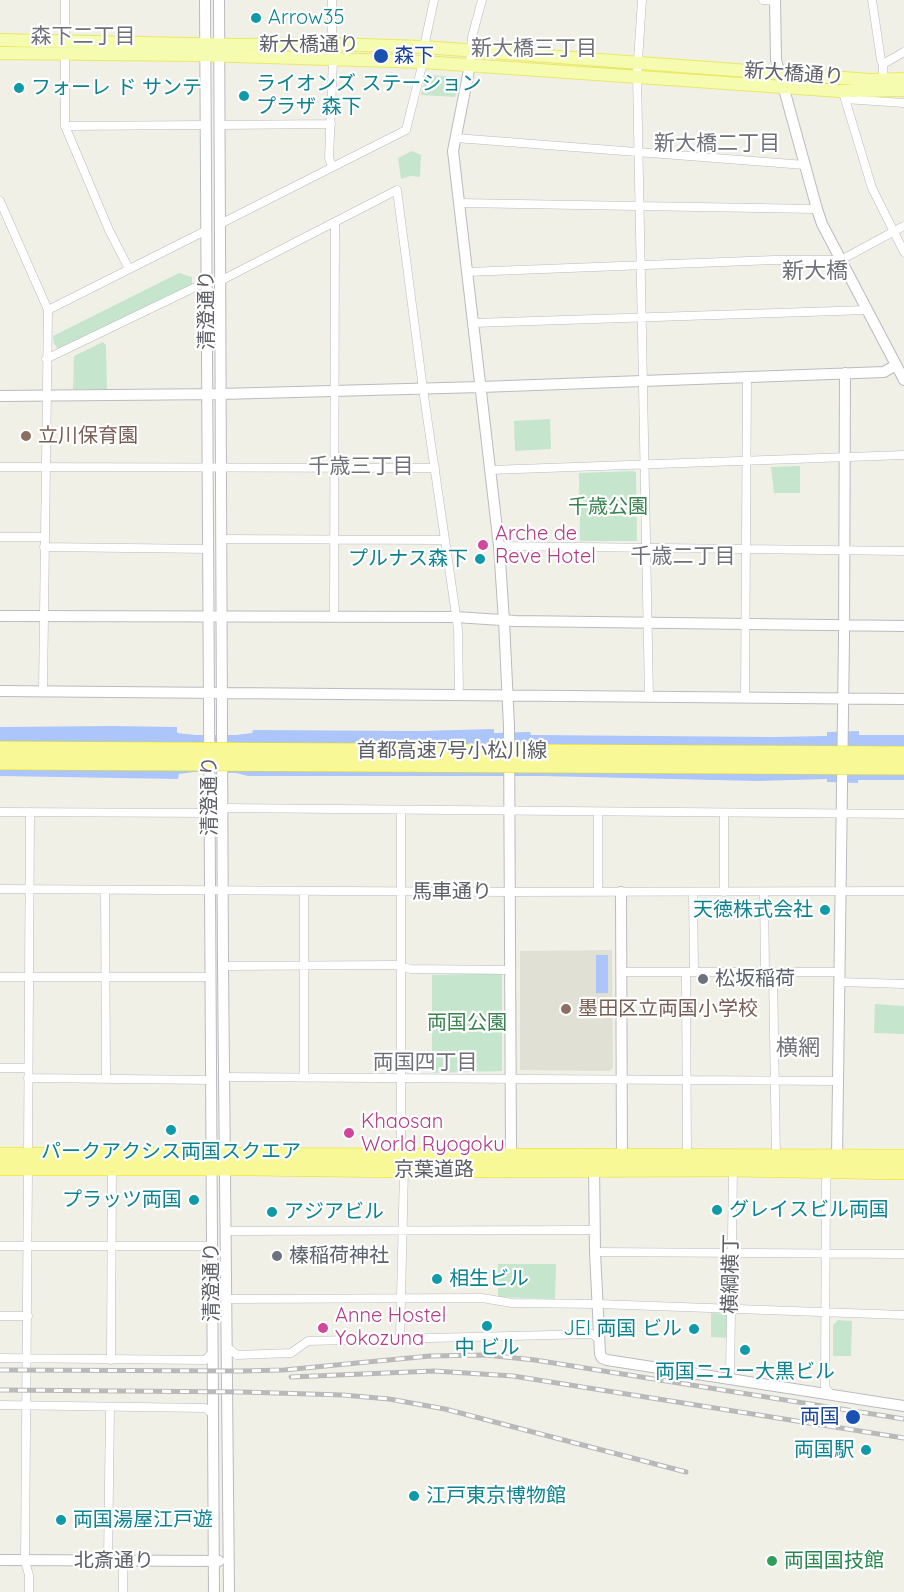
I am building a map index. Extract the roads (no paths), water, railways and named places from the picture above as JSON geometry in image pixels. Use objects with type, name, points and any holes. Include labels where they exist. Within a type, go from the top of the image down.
[{"type":"highway","name":"首都高速7号小松川線","points":[[0,748],[904,754]]},
{"type":"highway","name":"首都高速7号小松川線","points":[[0,762],[904,767]]},
{"type":"highway","name":"京葉道路","points":[[0,1155],[28,1161],[112,1168],[218,1161]]},
{"type":"highway","name":"京葉道路","points":[[402,1163],[511,1155],[594,1162]]},
{"type":"highway","name":"京葉道路","points":[[622,1162],[687,1156],[904,1157]]},
{"type":"highway","name":"京葉道路","points":[[0,1168],[28,1161],[622,1162],[733,1169],[904,1172]]},
{"type":"main road","name":"新大橋通り","points":[[0,40],[65,47],[205,50],[332,44],[471,49],[779,73],[883,80],[904,79]]},
{"type":"main road","name":"新大橋通り","points":[[0,53],[65,47]]},
{"type":"main road","name":"新大橋通り","points":[[219,50],[333,60],[423,62],[637,76],[783,87],[843,95],[904,90]]},
{"type":"street","points":[[65,0],[65,126],[109,230],[129,269]]},
{"type":"street","name":"清澄通り","points":[[205,0],[211,890],[210,1080],[226,1231],[229,1592]]},
{"type":"street","name":"清澄通り","points":[[214,1592],[211,1246],[223,1077],[219,0]]},
{"type":"street","points":[[332,0],[332,44]]},
{"type":"street","points":[[424,47],[434,0]]},
{"type":"street","points":[[482,0],[472,37],[470,65],[453,151],[491,470],[504,621],[510,726],[511,1155]]},
{"type":"street","points":[[642,0],[637,76],[649,697]]},
{"type":"street","points":[[763,0],[775,0],[776,60],[822,224],[867,310],[900,363],[904,380]]},
{"type":"street","points":[[872,0],[883,64],[883,80]]},
{"type":"street","points":[[883,64],[904,52]]},
{"type":"street","points":[[332,166],[329,158],[333,60]]},
{"type":"street","points":[[220,224],[406,130],[423,62]]},
{"type":"street","points":[[904,103],[843,95],[872,188],[904,252]]},
{"type":"street","points":[[219,125],[330,124]]},
{"type":"street","points":[[65,126],[206,125]]},
{"type":"street","points":[[456,138],[805,165]]},
{"type":"street","points":[[220,281],[397,190],[456,617],[459,695]]},
{"type":"street","points":[[0,201],[48,310],[43,691]]},
{"type":"street","points":[[459,203],[817,209]]},
{"type":"street","points":[[334,616],[335,223]]},
{"type":"street","points":[[467,272],[774,260],[841,260],[904,226]]},
{"type":"street","points":[[48,310],[207,230]]},
{"type":"street","points":[[46,359],[206,282]]},
{"type":"street","points":[[473,323],[867,310]]},
{"type":"street","points":[[0,396],[221,394],[481,387],[884,372],[900,363]]},
{"type":"street","points":[[837,1156],[843,783],[845,373]]},
{"type":"street","points":[[745,698],[747,376]]},
{"type":"street","points":[[491,470],[904,455]]},
{"type":"street","points":[[0,467],[435,468]]},
{"type":"street","points":[[0,537],[45,537]]},
{"type":"street","points":[[221,539],[446,540]]},
{"type":"street","points":[[499,546],[904,551]]},
{"type":"street","points":[[44,547],[209,549]]},
{"type":"street","points":[[0,616],[456,617],[504,621],[904,626]]},
{"type":"street","points":[[0,691],[904,699]]},
{"type":"street","points":[[0,812],[210,813],[222,808],[904,814]]},
{"type":"street","points":[[400,1340],[401,810]]},
{"type":"street","points":[[29,1592],[29,1575],[25,1561],[30,812]]},
{"type":"street","points":[[598,812],[598,892]]},
{"type":"street","points":[[724,813],[724,892]]},
{"type":"street","name":"馬車通り","points":[[0,889],[401,892],[904,891]]},
{"type":"street","points":[[105,890],[106,1078]]},
{"type":"street","points":[[304,891],[304,1078]]},
{"type":"street","points":[[621,892],[622,1162]]},
{"type":"street","points":[[687,1156],[686,1080],[693,892]]},
{"type":"street","points":[[764,892],[775,1080],[776,1156]]},
{"type":"street","points":[[223,966],[401,966],[411,969],[510,969]]},
{"type":"street","points":[[621,972],[769,972],[904,984]]},
{"type":"street","points":[[0,977],[210,978]]},
{"type":"street","points":[[0,1068],[28,1068]]},
{"type":"street","points":[[223,1077],[838,1081]]},
{"type":"street","points":[[28,1078],[210,1080]]},
{"type":"street","points":[[594,1162],[594,1230],[599,1339],[600,1354],[607,1360],[904,1406]]},
{"type":"street","points":[[111,1360],[112,1168]]},
{"type":"street","name":"横綱横丁","points":[[730,1379],[733,1169]]},
{"type":"street","points":[[828,1170],[826,1182],[825,1387],[831,1395]]},
{"type":"street","points":[[226,1231],[594,1230]]},
{"type":"street","points":[[0,1246],[211,1246]]},
{"type":"street","points":[[595,1252],[904,1254]]},
{"type":"street","points":[[227,1299],[482,1298],[512,1304],[598,1304],[904,1316]]},
{"type":"street","points":[[0,1316],[28,1316]]},
{"type":"street","points":[[228,1348],[237,1355],[291,1353],[308,1341],[592,1334],[599,1339]]},
{"type":"street","points":[[0,1358],[204,1360],[212,1353]]},
{"type":"street","points":[[0,1406],[205,1408],[213,1414]]},
{"type":"street","points":[[108,1561],[110,1407]]},
{"type":"street","name":"北斎通り","points":[[0,1560],[229,1561]]},
{"type":"street","points":[[123,1561],[123,1592]]},
{"type":"water","points":[[0,727],[177,727],[177,733],[196,735],[236,735],[252,733],[253,730],[494,729],[494,733],[530,732],[531,735],[773,737],[827,736],[827,732],[859,731],[859,735],[904,735],[904,780],[858,780],[858,783],[827,782],[827,779],[757,781],[543,776],[248,776],[236,773],[194,772],[179,774],[178,779],[0,776]]},
{"type":"water","points":[[596,955],[608,955],[608,993],[596,993]]},
{"type":"railway","points":[[0,1370],[284,1370],[430,1356],[485,1355],[535,1360],[904,1419]]},
{"type":"railway","points":[[291,1377],[434,1371],[513,1376],[904,1438]]},
{"type":"railway","points":[[0,1390],[242,1392],[343,1395],[389,1399],[445,1409],[686,1472]]},
{"type":"place","name":"Arrow35","points":[[256,18]]},
{"type":"place","name":"森下","points":[[381,56]]},
{"type":"place","name":"フォーレ ド サンテ","points":[[19,88]]},
{"type":"place","name":"ライオンズ ステーション プラザ 森下","points":[[244,96]]},
{"type":"place","name":"立川保育園","points":[[26,436]]},
{"type":"place","name":"Arche de Reve Hotel","points":[[483,545]]},
{"type":"place","name":"プルナス森下","points":[[480,559]]},
{"type":"place","name":"天徳株式会社","points":[[825,910]]},
{"type":"place","name":"松坂稲荷","points":[[703,979]]},
{"type":"place","name":"墨田区立両国小学校","points":[[566,1009]]},
{"type":"place","name":"パークアクシス両国スクエア","points":[[171,1130]]},
{"type":"place","name":"Khaosan World Ryogoku","points":[[349,1133]]},
{"type":"place","name":"プラッツ両国","points":[[194,1200]]},
{"type":"place","name":"グレイスビル両国","points":[[717,1210]]},
{"type":"place","name":"アジアビル","points":[[272,1212]]},
{"type":"place","name":"榛稲荷神社","points":[[277,1256]]},
{"type":"place","name":"相生ビル","points":[[437,1279]]},
{"type":"place","name":"中 ビル","points":[[487,1326]]},
{"type":"place","name":"Anne Hostel Yokozuna","points":[[323,1328]]},
{"type":"place","name":"JEI 両国 ビル","points":[[694,1329]]},
{"type":"place","name":"両国ニュー大黒ビル","points":[[745,1350]]},
{"type":"place","name":"両国","points":[[853,1417]]},
{"type":"place","name":"両国駅","points":[[866,1450]]},
{"type":"place","name":"江戸東京博物館","points":[[414,1496]]},
{"type":"place","name":"両国湯屋江戸遊","points":[[61,1520]]},
{"type":"place","name":"両国国技館","points":[[772,1561]]},
{"type":"district","name":"森下二丁目","points":[[83,37]]},
{"type":"district","name":"新大橋三丁目","points":[[534,49]]},
{"type":"district","name":"新大橋二丁目","points":[[717,144]]},
{"type":"district","name":"新大橋","points":[[815,271]]},
{"type":"district","name":"千歳三丁目","points":[[361,467]]},
{"type":"district","name":"千歳二丁目","points":[[683,557]]},
{"type":"district","name":"横網","points":[[798,1048]]},
{"type":"district","name":"両国四丁目","points":[[425,1063]]},
{"type":"park label","name":"千歳公園","points":[[608,507]]},
{"type":"park label","name":"両国公園","points":[[467,1023]]}]
